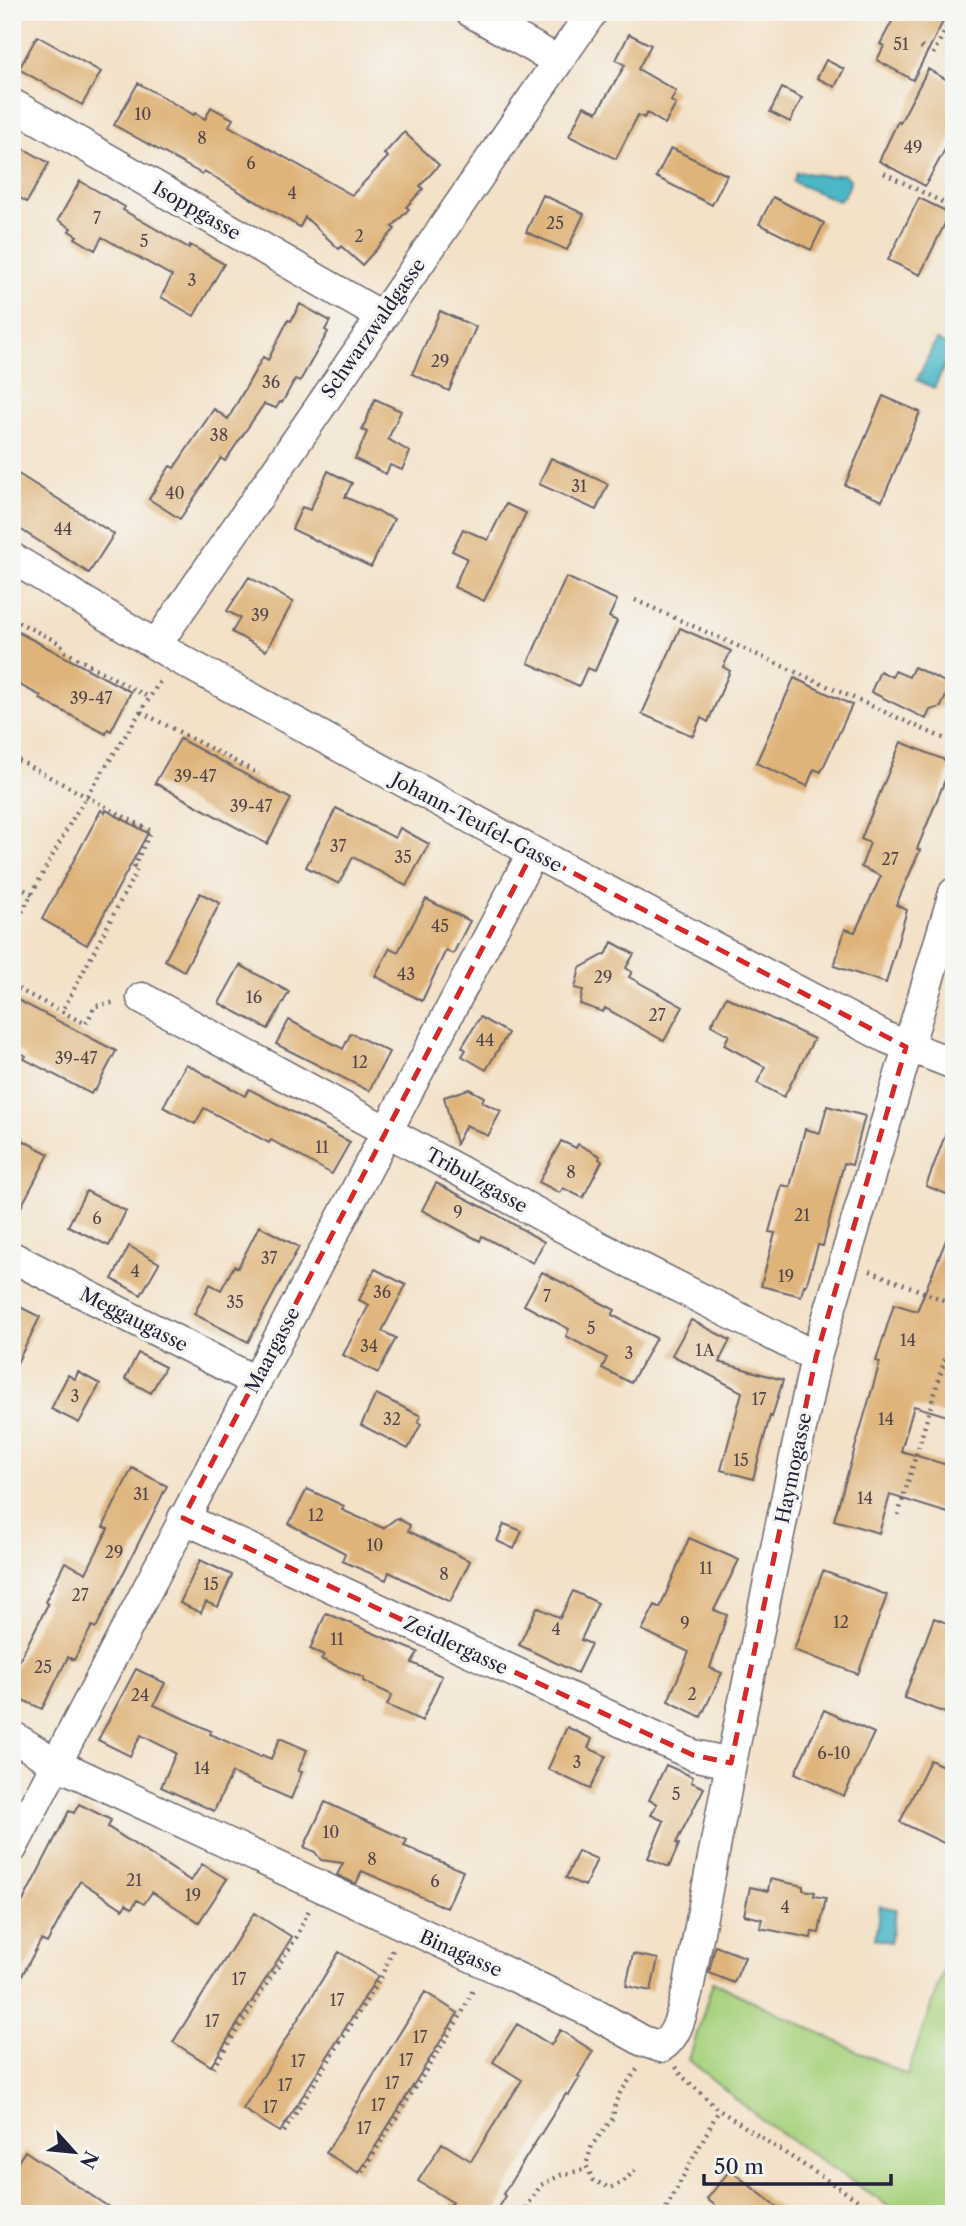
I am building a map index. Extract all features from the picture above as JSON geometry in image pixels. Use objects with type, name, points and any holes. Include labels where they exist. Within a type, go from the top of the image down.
[{"type":"street","points":[[471,12],[558,61]]},
{"type":"street","name":"Schwarzwaldgasse","points":[[165,651],[381,316],[592,12]]},
{"type":"street","name":"Isoppgasse","points":[[12,104],[381,316]]},
{"type":"street","name":"Johann-Teufel-Gasse","points":[[12,558],[165,651],[533,852],[887,1038],[954,1064]]},
{"type":"street","name":"Maargasse","points":[[12,1848],[533,852]]},
{"type":"street","name":"Haymogasse","points":[[657,2046],[667,2043],[673,2034],[688,1990],[816,1357],[906,1046],[954,893]]},
{"type":"street","name":"Tribulzgasse","points":[[142,998],[590,1242],[816,1357]]},
{"type":"street","name":"Meggaugasse","points":[[12,1257],[255,1381]]},
{"type":"street","name":"Zeidlergasse","points":[[183,1518],[694,1755],[732,1763]]},
{"type":"street","name":"Binagasse","points":[[12,1736],[55,1763],[593,2013],[657,2046]]},
{"type":"path","points":[[921,47],[933,54],[954,14]]},
{"type":"path","points":[[884,173],[954,208]]},
{"type":"path","points":[[635,600],[954,743]]},
{"type":"path","points":[[12,619],[61,644],[64,651],[150,698]]},
{"type":"path","points":[[12,930],[87,796],[150,698],[165,651]]},
{"type":"path","points":[[141,712],[259,774]]},
{"type":"path","points":[[12,757],[151,831],[134,866],[138,868],[62,1012]]},
{"type":"path","points":[[12,883],[32,894]]},
{"type":"path","points":[[12,986],[86,1024],[95,1006],[142,998]]},
{"type":"path","points":[[12,1126],[22,1132]]},
{"type":"path","points":[[844,1261],[954,1304]]},
{"type":"path","points":[[898,1515],[954,1329]]},
{"type":"path","points":[[214,2068],[296,1938],[320,1887]]},
{"type":"path","points":[[285,2132],[380,1977],[404,1927]]},
{"type":"path","points":[[362,2172],[461,2015],[485,1964]]},
{"type":"path","points":[[635,2170],[623,2182],[610,2188],[593,2180],[586,2169],[592,2145],[613,2118],[615,2103],[620,2094],[657,2046],[682,2076],[719,2110],[879,2214]]},
{"type":"path","points":[[663,2214],[719,2110]]},
{"type":"path","points":[[522,2214],[541,2185],[561,2175],[586,2169]]},
{"type":"highlighted area","points":[[533,852],[906,1047],[816,1357],[731,1763],[693,1755],[183,1518]]},
{"type":"green space","points":[[954,1940],[954,2214],[900,2214],[763,2121],[689,2060],[713,1982],[907,2075]]},
{"type":"water","points":[[797,172],[828,176],[843,174],[850,179],[849,186],[839,201],[793,182]]},
{"type":"water","points":[[936,340],[953,348],[934,388],[917,380]]},
{"type":"water","points":[[880,1906],[896,1909],[890,1942],[875,1939]]},
{"type":"building","points":[[897,12],[948,12],[913,80],[877,60],[884,46],[880,44]]},
{"type":"building","points":[[629,34],[651,45],[638,69],[676,91],[671,101],[676,104],[665,124],[647,113],[644,118],[638,115],[616,159],[569,136],[584,106],[597,112],[625,65],[616,60]]},
{"type":"building","points":[[37,36],[101,72],[82,105],[19,69]]},
{"type":"building","points":[[826,60],[844,69],[835,87],[817,78]]},
{"type":"building","points":[[928,69],[954,84],[954,133],[925,186],[879,161]]},
{"type":"building","points":[[138,83],[205,119],[211,107],[233,119],[229,126],[352,195],[388,157],[384,154],[404,132],[439,165],[420,186],[423,189],[392,227],[395,229],[362,265],[341,246],[339,249],[305,217],[300,227],[204,171],[202,174],[114,125]]},
{"type":"building","points":[[782,88],[802,98],[790,122],[770,112]]},
{"type":"building","points":[[12,142],[49,163],[27,202],[12,193]]},
{"type":"building","points":[[671,148],[727,175],[712,205],[656,177]]},
{"type":"building","points":[[80,181],[125,207],[123,210],[189,248],[190,245],[224,264],[194,316],[161,297],[172,276],[102,237],[95,250],[75,238],[77,236],[69,231],[71,228],[58,220]]},
{"type":"building","points":[[543,195],[584,214],[567,250],[526,232]]},
{"type":"building","points":[[773,197],[824,223],[811,250],[759,224]]},
{"type":"building","points":[[919,198],[950,213],[920,275],[888,260]]},
{"type":"building","points":[[300,304],[330,321],[325,330],[328,332],[300,381],[295,379],[282,403],[276,408],[264,404],[225,461],[221,458],[180,519],[149,499],[170,466],[174,468],[214,409],[228,419],[263,357],[268,360],[288,320],[291,321]]},
{"type":"building","points":[[440,311],[476,327],[449,391],[412,374]]},
{"type":"building","points":[[883,396],[920,412],[882,501],[845,485]]},
{"type":"building","points":[[375,399],[401,411],[388,439],[410,452],[402,470],[390,465],[386,474],[355,459],[367,432],[362,430]]},
{"type":"building","points":[[551,458],[608,484],[596,510],[539,484]]},
{"type":"building","points":[[12,470],[114,534],[89,573],[12,524]]},
{"type":"building","points":[[328,471],[352,483],[345,497],[394,519],[371,567],[292,529],[302,507],[310,510]]},
{"type":"building","points":[[506,504],[526,513],[484,601],[454,587],[467,558],[452,551],[463,529],[488,540]]},
{"type":"building","points":[[249,577],[293,602],[266,651],[232,632],[240,618],[227,611]]},
{"type":"building","points":[[566,577],[617,600],[609,617],[617,621],[595,671],[587,668],[579,686],[528,663]]},
{"type":"building","points":[[680,628],[731,651],[723,667],[730,671],[708,722],[701,718],[693,736],[642,714]]},
{"type":"building","points":[[18,632],[131,692],[111,731],[108,729],[106,734],[12,681],[12,643]]},
{"type":"building","points":[[914,667],[951,685],[941,707],[930,710],[926,719],[871,692],[880,671],[892,677],[895,671],[909,677]]},
{"type":"building","points":[[794,678],[852,705],[821,772],[814,769],[807,786],[756,763]]},
{"type":"building","points":[[180,739],[291,799],[267,844],[155,783]]},
{"type":"building","points":[[901,742],[952,763],[917,849],[920,850],[896,905],[907,910],[886,983],[834,966],[845,929],[855,932],[881,876],[861,867],[870,843],[861,839]]},
{"type":"building","points":[[336,808],[395,838],[400,828],[429,844],[406,886],[353,857],[339,884],[306,867]]},
{"type":"building","points":[[101,810],[105,813],[106,810],[148,833],[87,945],[42,919]]},
{"type":"building","points":[[200,893],[220,903],[184,971],[165,960]]},
{"type":"building","points":[[426,899],[470,921],[453,954],[446,950],[422,1001],[375,976],[390,948],[398,952]]},
{"type":"building","points":[[612,942],[634,954],[626,968],[632,972],[629,977],[683,1007],[664,1041],[605,1008],[603,1012],[580,1004],[583,990],[575,988],[580,968],[607,953]]},
{"type":"building","points":[[240,965],[289,992],[268,1029],[219,1003]]},
{"type":"building","points":[[12,997],[116,1051],[95,1091],[91,1094],[24,1059],[26,1056],[12,1048]]},
{"type":"building","points":[[726,997],[814,1039],[784,1097],[757,1083],[765,1067],[724,1045],[729,1035],[711,1025]]},
{"type":"building","points":[[480,1017],[508,1033],[486,1070],[462,1056],[466,1050],[462,1047]]},
{"type":"building","points":[[289,1020],[343,1049],[351,1033],[389,1052],[369,1091],[276,1044]]},
{"type":"building","points":[[186,1064],[245,1096],[249,1089],[350,1142],[332,1174],[271,1140],[269,1143],[204,1108],[195,1124],[163,1107]]},
{"type":"building","points":[[469,1089],[484,1097],[482,1102],[501,1111],[488,1136],[466,1125],[456,1144],[444,1097]]},
{"type":"building","points":[[827,1106],[865,1116],[852,1165],[844,1163],[823,1246],[818,1245],[801,1296],[761,1286],[775,1233],[769,1232],[782,1185],[790,1187],[805,1129],[820,1133]]},
{"type":"building","points":[[952,1117],[954,1118],[954,1197],[926,1186]]},
{"type":"building","points":[[12,1135],[49,1154],[12,1224]]},
{"type":"building","points":[[561,1141],[576,1148],[578,1144],[600,1156],[602,1161],[583,1198],[563,1188],[560,1193],[539,1182]]},
{"type":"building","points":[[436,1183],[544,1242],[533,1263],[482,1236],[480,1241],[422,1210]]},
{"type":"building","points":[[86,1191],[126,1211],[109,1246],[68,1226]]},
{"type":"building","points":[[953,1223],[954,1418],[914,1406],[901,1451],[954,1467],[954,1515],[890,1495],[879,1533],[834,1520],[894,1304],[917,1311]]},
{"type":"building","points":[[259,1226],[299,1247],[248,1342],[194,1314],[210,1284],[221,1290],[234,1266],[238,1268]]},
{"type":"building","points":[[129,1246],[159,1263],[141,1295],[112,1279]]},
{"type":"building","points":[[375,1269],[406,1285],[382,1331],[396,1338],[378,1373],[343,1355],[369,1305],[359,1300]]},
{"type":"building","points":[[542,1272],[615,1310],[612,1315],[656,1338],[631,1383],[602,1368],[607,1358],[566,1336],[569,1329],[524,1305]]},
{"type":"building","points":[[12,1303],[40,1317],[12,1373]]},
{"type":"building","points":[[691,1320],[730,1340],[719,1362],[783,1380],[753,1479],[721,1470],[742,1392],[672,1355]]},
{"type":"building","points":[[138,1353],[165,1367],[151,1393],[125,1379]]},
{"type":"building","points":[[78,1372],[100,1384],[79,1423],[51,1409],[68,1375],[75,1379]]},
{"type":"building","points":[[376,1394],[421,1416],[418,1422],[421,1424],[408,1449],[361,1425]]},
{"type":"building","points":[[132,1468],[167,1486],[96,1628],[92,1626],[74,1660],[68,1657],[42,1709],[12,1695],[12,1675],[48,1604],[45,1602],[65,1562],[86,1573],[108,1529],[103,1527]]},
{"type":"building","points":[[307,1489],[344,1506],[342,1510],[383,1528],[397,1518],[410,1525],[408,1531],[470,1561],[450,1602],[389,1572],[386,1580],[342,1561],[345,1553],[289,1524]]},
{"type":"building","points":[[504,1524],[522,1531],[514,1549],[497,1541]]},
{"type":"building","points":[[689,1538],[739,1560],[714,1610],[727,1615],[710,1668],[722,1673],[701,1717],[668,1701],[689,1652],[642,1630],[655,1605],[660,1608]]},
{"type":"building","points":[[200,1560],[232,1575],[218,1607],[206,1602],[201,1613],[180,1603]]},
{"type":"building","points":[[823,1571],[887,1595],[858,1674],[794,1650]]},
{"type":"building","points":[[573,1591],[598,1603],[581,1640],[591,1644],[577,1673],[519,1645],[537,1607],[560,1618]]},
{"type":"building","points":[[326,1613],[418,1652],[412,1663],[442,1676],[422,1721],[387,1705],[392,1695],[363,1681],[364,1678],[321,1659],[324,1655],[310,1649]]},
{"type":"building","points":[[934,1618],[954,1626],[954,1716],[904,1698]]},
{"type":"building","points":[[136,1669],[165,1683],[154,1705],[211,1731],[210,1734],[271,1759],[280,1738],[307,1750],[291,1799],[232,1773],[214,1811],[161,1787],[176,1753],[141,1735],[130,1756],[98,1740]]},
{"type":"building","points":[[824,1710],[874,1733],[844,1796],[795,1773]]},
{"type":"building","points":[[567,1727],[592,1739],[588,1748],[606,1756],[590,1789],[548,1769]]},
{"type":"building","points":[[930,1760],[954,1771],[954,1848],[900,1822]]},
{"type":"building","points":[[666,1765],[693,1777],[691,1782],[704,1788],[676,1843],[679,1844],[669,1867],[648,1858],[664,1821],[651,1815],[657,1804],[649,1800]]},
{"type":"building","points":[[325,1802],[407,1840],[404,1846],[463,1871],[447,1908],[362,1871],[356,1884],[337,1875],[343,1863],[321,1860],[315,1852],[304,1847]]},
{"type":"building","points":[[79,1804],[111,1820],[108,1827],[191,1881],[202,1864],[227,1879],[199,1922],[152,1892],[144,1904],[137,1900],[132,1908],[126,1904],[123,1909],[80,1881],[47,1943],[41,1940],[12,1994],[12,1918],[69,1811],[74,1813]]},
{"type":"building","points":[[578,1851],[597,1859],[585,1886],[566,1878]]},
{"type":"building","points":[[770,1879],[803,1886],[803,1890],[815,1892],[814,1896],[826,1898],[819,1933],[812,1932],[811,1938],[760,1928],[762,1919],[744,1915],[750,1887],[768,1891]]},
{"type":"building","points":[[254,1913],[292,1937],[211,2066],[173,2042]]},
{"type":"building","points":[[715,1946],[745,1957],[734,1983],[709,1973]]},
{"type":"building","points":[[339,1952],[378,1976],[280,2132],[243,2109]]},
{"type":"building","points":[[633,1954],[658,1959],[651,1991],[626,1986]]},
{"type":"building","points":[[425,1992],[458,2013],[359,2173],[326,2153]]},
{"type":"building","points":[[517,2024],[551,2045],[560,2030],[593,2051],[569,2095],[566,2094],[503,2194],[505,2196],[494,2214],[445,2214],[452,2202],[418,2181],[442,2143],[471,2161],[522,2080],[493,2062]]},
{"type":"building","points":[[25,2151],[119,2214],[12,2214],[12,2171]]},
{"type":"building","points":[[730,2170],[786,2214],[726,2214],[707,2199]]}]
